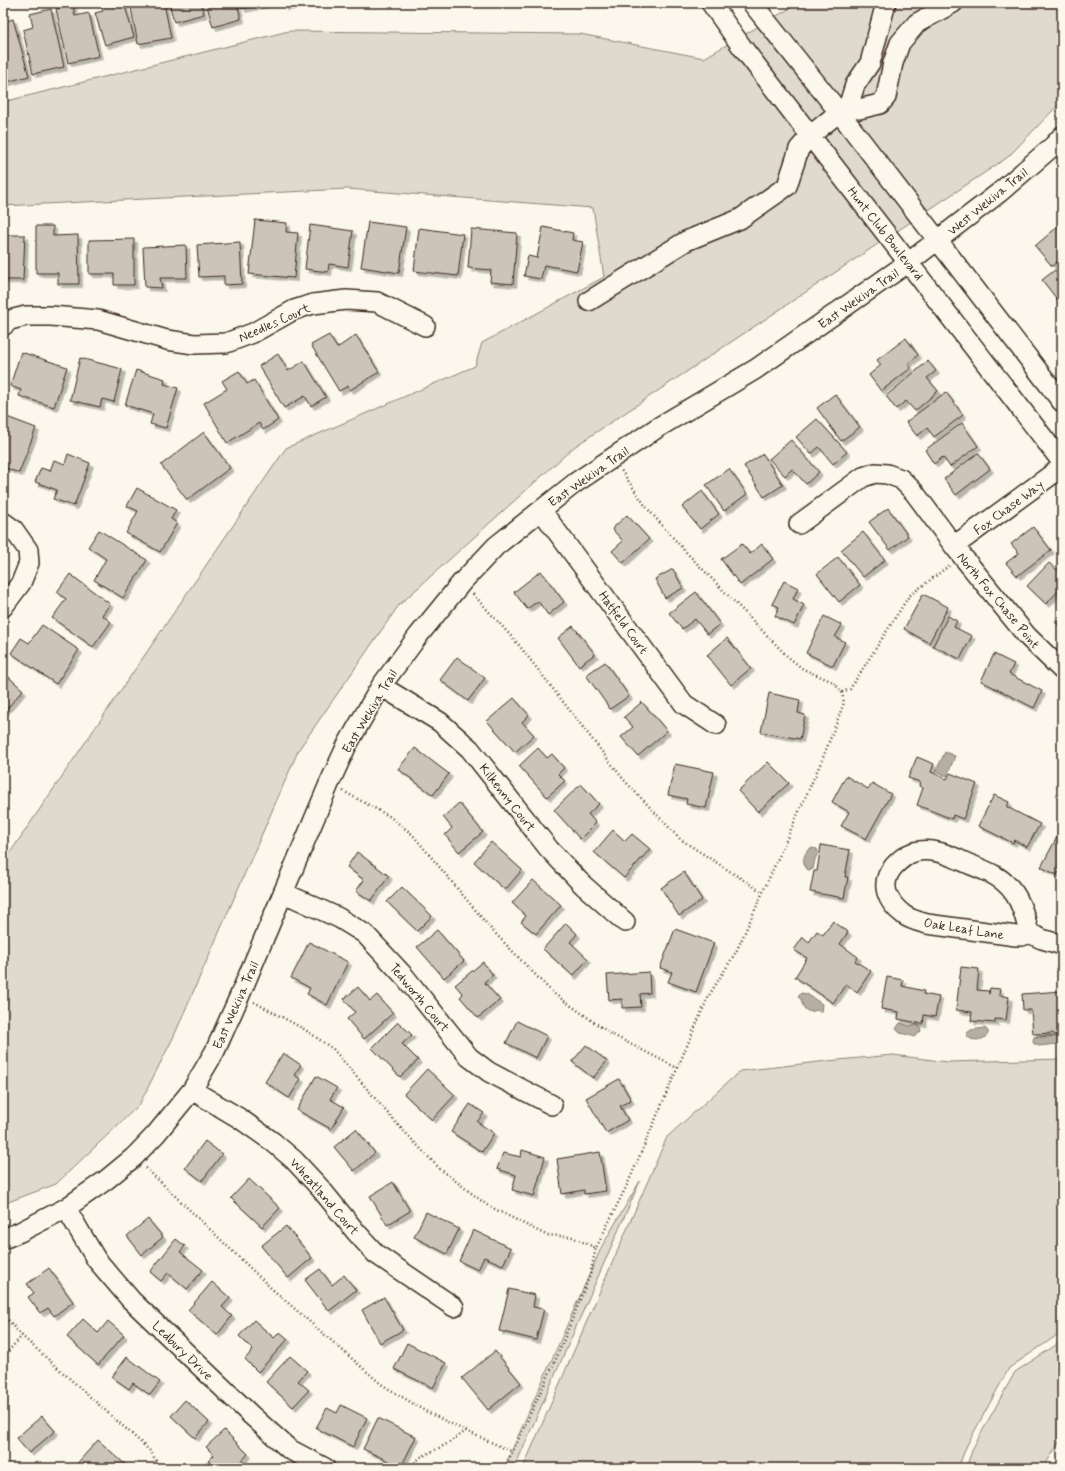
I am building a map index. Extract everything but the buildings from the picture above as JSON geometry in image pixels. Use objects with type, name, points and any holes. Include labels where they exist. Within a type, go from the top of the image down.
[{"type":"street","name":"Hunt Club Boulevard","points":[[711,3],[742,47],[910,262],[1062,462]]},
{"type":"street","points":[[752,3],[844,108],[938,240],[1062,402]]},
{"type":"street","points":[[589,301],[686,242],[740,219],[787,186],[800,148],[811,135],[844,108],[870,63],[886,3]]},
{"type":"street","points":[[844,108],[859,109],[880,104],[886,97],[893,62],[900,43],[917,23],[953,3]]},
{"type":"street","name":"West Wekiva Trail","points":[[910,262],[1000,192],[1053,146],[1062,136]]},
{"type":"street","name":"East Wekiva Trail","points":[[3,1239],[20,1232],[66,1208],[106,1180],[134,1157],[156,1134],[192,1090],[214,1051],[240,994],[329,784],[348,744],[380,686],[462,582],[496,546],[575,483],[657,428],[756,369],[910,262]]},
{"type":"street","name":"Needles Court","points":[[3,326],[10,320],[26,316],[98,320],[167,340],[194,344],[226,343],[253,333],[294,310],[313,304],[346,300],[377,302],[425,326]]},
{"type":"street","name":"Fox Chase Way","points":[[958,551],[1062,467]]},
{"type":"street","name":"North Fox Chase Point","points":[[799,524],[862,477],[875,473],[887,474],[901,480],[914,492],[958,551],[1027,636],[1062,670]]},
{"type":"street","name":"Hatfield Court","points":[[541,510],[684,704],[716,725]]},
{"type":"street","points":[[3,522],[14,530],[28,550],[30,563],[21,583],[3,607]]},
{"type":"street","name":"Kilkenny Court","points":[[380,686],[440,722],[470,749],[548,849],[583,885],[625,922]]},
{"type":"street","name":"Oak Leaf Lane","points":[[1029,933],[1025,916],[1015,894],[1000,879],[989,872],[952,855],[938,852],[914,852],[904,856],[889,872],[886,882],[889,900],[905,915],[927,924],[1016,936],[1022,936],[1029,933],[1042,939],[1062,944]]},
{"type":"street","name":"Tedworth Court","points":[[284,893],[339,918],[365,934],[405,978],[469,1057],[488,1072],[552,1105]]},
{"type":"street","name":"Wheatland Court","points":[[192,1090],[239,1118],[273,1142],[294,1160],[321,1189],[376,1254],[454,1307]]},
{"type":"street","name":"Ledbury Drive","points":[[66,1208],[96,1259],[131,1300],[251,1416],[289,1449],[325,1468]]},
{"type":"path","points":[[505,1468],[556,1359],[590,1275],[596,1248],[628,1182],[708,997],[736,952],[822,760],[844,703],[842,692],[833,682],[803,669],[787,656],[684,550],[646,507],[613,458]]},
{"type":"path","points":[[842,692],[850,689],[909,596],[958,551]]},
{"type":"path","points":[[462,582],[518,644],[624,780],[680,839],[762,892]]},
{"type":"path","points":[[329,784],[389,816],[412,834],[491,929],[553,994],[611,1034],[678,1068]]},
{"type":"path","points":[[240,994],[304,1029],[333,1049],[398,1124],[440,1169],[487,1205],[546,1235],[572,1237],[596,1248]]},
{"type":"path","points":[[134,1157],[271,1288],[381,1384],[425,1411],[513,1452]]},
{"type":"path","points":[[3,1314],[22,1336],[151,1452],[160,1468]]},
{"type":"path","points":[[3,1357],[22,1336]]},
{"type":"path","points":[[409,1468],[420,1457],[446,1445],[466,1431]]},
{"type":"shaded area","points":[[799,3],[1062,3],[1062,101],[1008,157],[574,447],[399,605],[299,749],[174,1036],[139,1105],[56,1184],[3,1204],[3,863],[286,448],[475,366],[482,343],[604,277],[593,208],[347,189],[3,206],[3,102],[289,31],[580,34],[704,58]]},
{"type":"shaded area","points":[[945,752],[955,756],[947,776],[936,771]]},
{"type":"shaded area","points":[[811,848],[817,849],[818,853],[813,869],[808,870],[804,865],[804,858],[806,852]]},
{"type":"shaded area","points":[[801,993],[807,994],[822,1004],[821,1013],[817,1010],[808,1011],[804,1008],[801,999],[798,997]]},
{"type":"shaded area","points":[[900,1023],[910,1026],[917,1024],[920,1026],[921,1031],[914,1037],[900,1033],[896,1029]]},
{"type":"shaded area","points":[[985,1028],[988,1031],[988,1034],[984,1038],[975,1040],[967,1036],[967,1033],[971,1030]]},
{"type":"shaded area","points":[[1049,1035],[1057,1037],[1058,1044],[1038,1046],[1037,1044],[1034,1044],[1034,1037]]},
{"type":"shaded area","points":[[893,1055],[948,1062],[1062,1059],[1062,1332],[1009,1368],[967,1445],[958,1468],[523,1468],[667,1137],[740,1071]]},
{"type":"shaded area","points":[[640,1181],[516,1464],[516,1468],[504,1468],[602,1246]]},
{"type":"shaded area","points":[[1062,1341],[1062,1438],[1043,1468],[966,1468],[973,1448],[1015,1372]]}]
